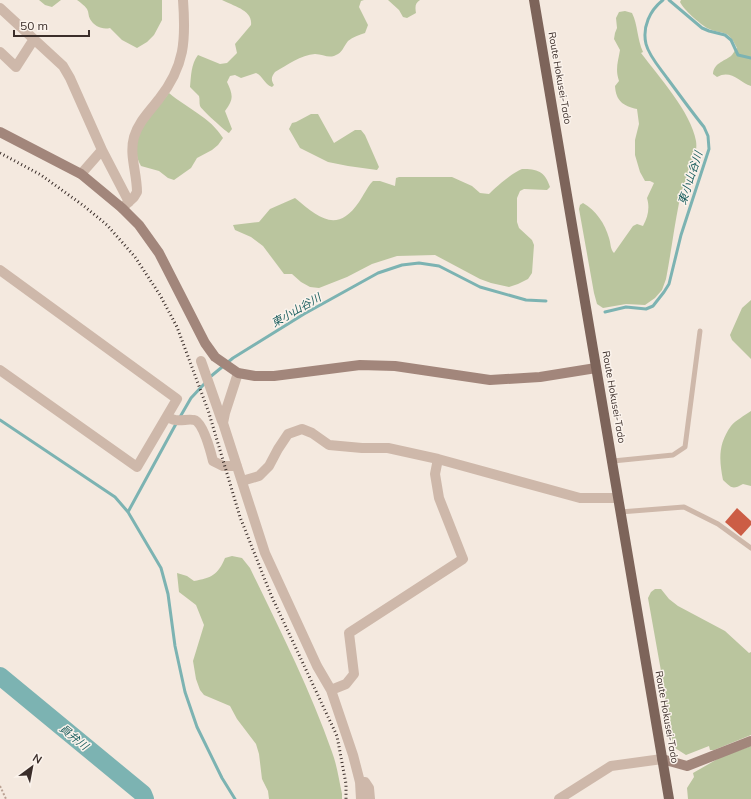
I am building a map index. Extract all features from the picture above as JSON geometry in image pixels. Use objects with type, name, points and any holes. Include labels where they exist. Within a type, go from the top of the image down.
[{"type":"main road","name":"Route Hokusei-Tado","points":[[534,0],[669,799]]},
{"type":"street","points":[[126,205],[137,192],[132,153],[134,135],[144,117],[176,74],[181,57],[185,19],[183,0]]},
{"type":"street","points":[[0,8],[67,72],[126,205],[159,253],[205,343],[216,358],[234,371],[255,376],[274,376],[360,365],[395,366],[490,380],[540,377],[596,368]]},
{"type":"street","points":[[0,52],[16,67],[34,39]]},
{"type":"street","points":[[0,132],[81,174],[126,205]]},
{"type":"street","points":[[81,174],[102,150]]},
{"type":"street","points":[[0,270],[178,399],[169,418],[137,467],[0,370]]},
{"type":"street","points":[[201,361],[223,423],[265,553],[317,666],[331,690],[353,755],[360,782],[361,799]]},
{"type":"street","points":[[223,423],[234,371]]},
{"type":"street","points":[[169,418],[184,421],[194,420],[199,422],[207,439],[213,461],[223,466],[237,466]]},
{"type":"street","points":[[242,480],[259,476],[269,466],[288,434],[302,430],[312,433],[329,445],[362,448],[388,448],[438,459],[580,498],[618,498]]},
{"type":"street","points":[[331,690],[346,684],[354,674],[349,633],[463,559],[439,498],[435,474],[438,459]]},
{"type":"street","points":[[559,799],[611,766],[662,759],[687,766],[751,741]]},
{"type":"street","points":[[360,782],[365,782],[369,788],[370,799]]},
{"type":"lane","points":[[613,462],[673,455],[685,447],[700,331]]},
{"type":"lane","points":[[620,512],[684,507],[718,524],[751,548]]},
{"type":"path","points":[[0,786],[6,799]]},
{"type":"green space","points":[[39,0],[61,0],[52,7],[45,5]]},
{"type":"green space","points":[[77,0],[162,0],[162,20],[154,35],[147,42],[137,48],[122,40],[110,28],[101,28],[94,24],[89,18],[87,9]]},
{"type":"green space","points":[[222,0],[364,0],[361,1],[359,7],[368,25],[365,33],[348,41],[338,54],[331,57],[318,54],[305,56],[275,72],[272,77],[274,85],[272,87],[256,73],[241,78],[235,75],[230,76],[227,82],[232,97],[225,111],[232,129],[229,133],[201,108],[199,96],[190,87],[193,66],[198,55],[220,64],[227,63],[237,53],[235,44],[251,25],[251,20],[246,12]]},
{"type":"green space","points":[[388,0],[420,0],[416,5],[416,13],[407,18],[403,17],[399,10]]},
{"type":"green space","points":[[681,0],[751,0],[751,86],[731,75],[727,74],[717,77],[713,74],[715,67],[731,56],[737,48],[730,37],[724,33],[707,28],[696,20],[682,5],[680,2]]},
{"type":"green space","points":[[625,11],[632,13],[634,18],[643,52],[641,53],[673,95],[688,118],[696,141],[696,150],[680,200],[666,279],[662,290],[655,298],[645,305],[626,304],[603,308],[597,304],[594,293],[579,209],[580,205],[583,203],[588,206],[599,218],[610,240],[611,248],[614,253],[633,226],[637,224],[643,226],[648,212],[647,198],[654,183],[645,181],[640,172],[635,155],[635,140],[639,124],[637,109],[621,102],[617,96],[615,86],[619,81],[617,69],[620,50],[614,39],[617,28],[616,18],[619,12]]},
{"type":"green space","points":[[169,93],[212,124],[223,138],[218,145],[197,158],[191,168],[174,180],[168,178],[159,171],[141,166],[137,156],[136,146],[143,127]]},
{"type":"green space","points":[[311,114],[318,114],[334,143],[355,130],[361,130],[365,135],[379,167],[377,170],[328,162],[300,148],[289,129],[292,123]]},
{"type":"green space","points":[[522,169],[536,170],[540,172],[546,177],[550,187],[547,190],[524,189],[520,191],[517,198],[517,222],[519,228],[532,240],[534,245],[532,273],[528,279],[509,287],[480,279],[435,255],[397,256],[372,264],[347,277],[319,288],[310,287],[301,282],[292,274],[284,274],[263,246],[251,237],[235,230],[233,225],[259,222],[270,209],[295,198],[312,212],[328,220],[343,218],[351,212],[373,181],[380,181],[395,186],[396,178],[399,177],[452,177],[472,186],[480,193],[489,194],[509,177]]},
{"type":"green space","points":[[751,300],[751,359],[732,340],[730,335],[742,308]]},
{"type":"green space","points":[[751,411],[751,486],[743,484],[732,487],[723,480],[720,459],[722,446],[731,426]]},
{"type":"green space","points":[[232,556],[242,558],[250,568],[294,659],[334,757],[342,799],[269,799],[268,791],[262,779],[259,754],[256,744],[237,719],[230,706],[204,695],[200,690],[196,679],[193,661],[204,625],[196,605],[179,592],[177,573],[187,576],[194,581],[205,579],[217,572],[225,558]]},
{"type":"green space","points":[[655,589],[661,589],[669,599],[678,606],[725,631],[749,653],[751,652],[751,735],[714,750],[710,750],[709,746],[686,755],[675,748],[672,742],[648,598],[651,592]]},
{"type":"green space","points":[[751,746],[751,799],[688,799],[687,788],[694,777],[693,773],[721,757]]},
{"type":"building","points":[[737,508],[751,521],[751,525],[741,536],[725,522]]},
{"type":"waterway","name":"東小山谷川","points":[[605,312],[626,307],[646,309],[653,306],[664,292],[669,284],[681,235],[709,149],[708,136],[704,127],[655,62],[646,44],[645,31],[648,19],[654,9],[663,0]]},
{"type":"waterway","points":[[669,0],[702,28],[725,35],[731,40],[738,55],[751,58]]},
{"type":"waterway","name":"東小山谷川","points":[[210,377],[233,358],[304,314],[378,273],[402,265],[419,263],[439,266],[480,287],[526,300],[546,301]]},
{"type":"waterway","name":"東小山谷川","points":[[180,417],[191,398],[206,382]]},
{"type":"waterway","points":[[0,420],[115,497],[128,512],[161,568],[168,594],[175,646],[185,692],[197,727],[222,778],[235,799]]},
{"type":"waterway","name":"東小山谷川","points":[[128,512],[177,422]]},
{"type":"waterway","name":"員弁川","points":[[0,676],[143,794],[145,799]]},
{"type":"railway","points":[[0,153],[41,175],[84,206],[107,225],[135,257],[160,295],[177,327],[208,410],[240,517],[271,595],[337,736],[346,784],[346,799]]}]
